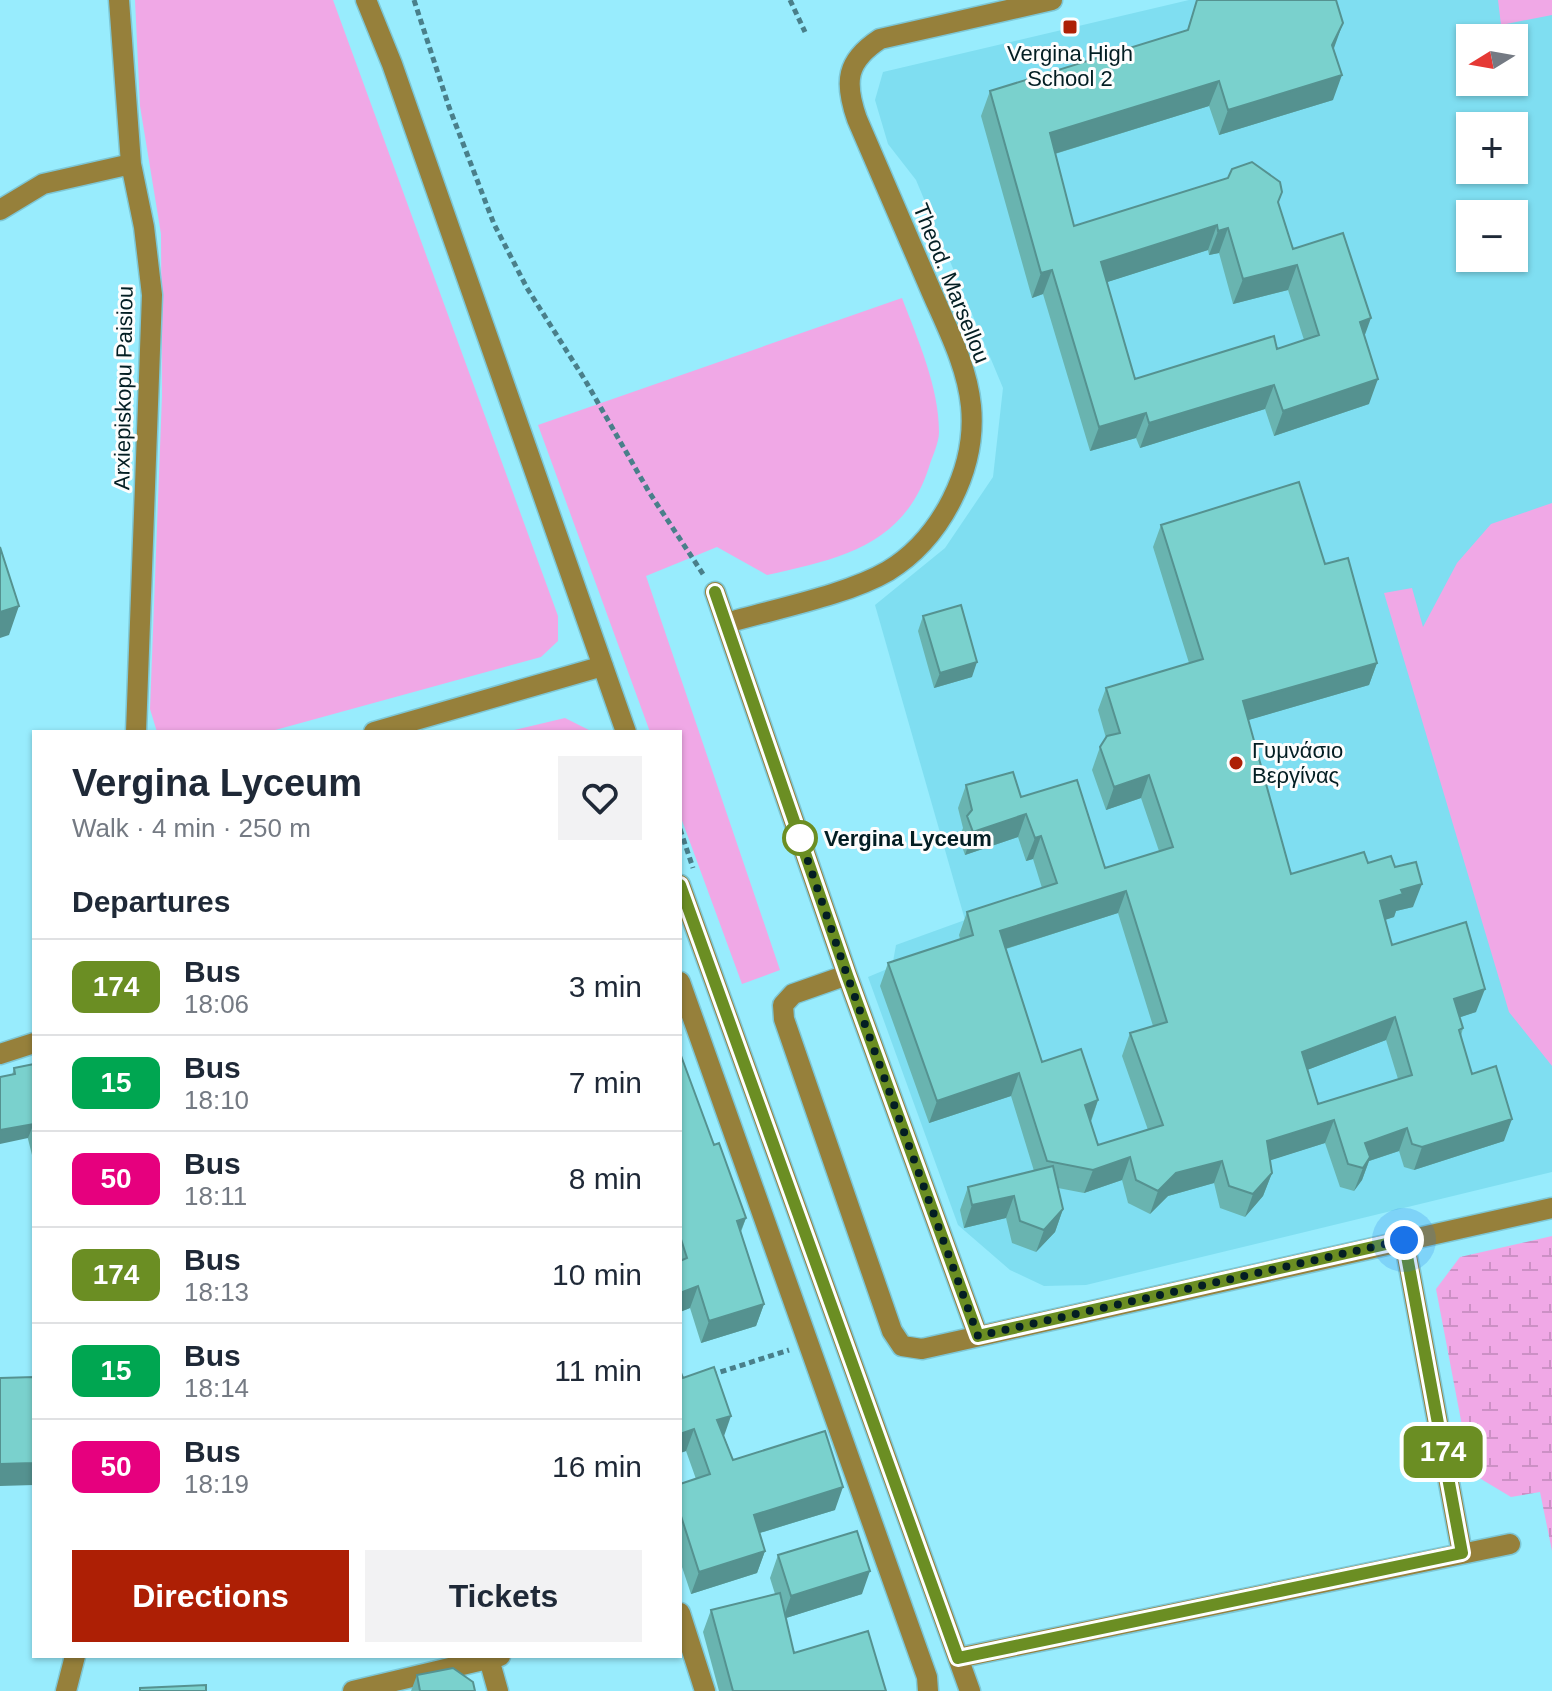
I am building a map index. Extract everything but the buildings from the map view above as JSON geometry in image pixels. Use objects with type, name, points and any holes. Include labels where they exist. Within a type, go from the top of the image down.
[{"type":"street","name":"Arxiepiskopu Paisiou","points":[[119,0],[131,164],[144,227],[152,295],[136,730]]},
{"type":"street","points":[[366,0],[392,64],[625,730]]},
{"type":"street","points":[[374,0],[392,64]]},
{"type":"street","name":"Theod. Marsellou","points":[[727,623],[856,586],[898,563],[925,538],[947,509],[970,446],[972,422],[966,379],[857,119],[851,101],[853,63],[861,51],[880,39],[1052,0]]},
{"type":"street","points":[[0,210],[43,184],[131,164]]},
{"type":"street","points":[[715,592],[847,975],[978,1336]]},
{"type":"street","points":[[381,730],[603,666]]},
{"type":"street","points":[[682,891],[970,1691]]},
{"type":"street","points":[[847,975],[793,994],[783,1005],[784,1019],[892,1331],[902,1346],[922,1349],[1552,1208]]},
{"type":"street","points":[[682,994],[689,1035],[809,1344],[927,1677],[928,1691]]},
{"type":"street","points":[[0,1054],[32,1044]]},
{"type":"street","points":[[1404,1240],[1462,1553]]},
{"type":"street","points":[[958,1658],[1510,1544]]},
{"type":"street","points":[[682,1619],[705,1691]]},
{"type":"street","points":[[66,1691],[74,1658]]},
{"type":"street","points":[[353,1691],[495,1658],[498,1691]]},
{"type":"path","points":[[414,0],[449,107],[494,224],[649,492],[715,592]]},
{"type":"path","points":[[790,0],[805,32]]},
{"type":"path","points":[[709,1376],[809,1344]]},
{"type":"shaded area","name":"Γυμνάσιο Βεργίνας","points":[[1189,0],[1552,0],[1552,1172],[1086,1285],[1044,1286],[1010,1270],[958,1225],[868,977],[892,967],[896,945],[965,920],[875,605],[945,548],[993,477],[1003,388],[916,180],[888,144],[875,100],[883,72]]},
{"type":"green space","points":[[135,0],[333,0],[558,616],[558,641],[541,657],[275,730],[156,730],[150,709],[162,396],[161,234],[140,106]]},
{"type":"green space","points":[[1498,0],[1552,0],[1552,15],[1501,24]]},
{"type":"green space","points":[[902,298],[932,381],[939,432],[918,494],[903,515],[886,532],[866,545],[794,569],[767,575],[717,547],[646,576],[780,970],[742,984],[682,820],[682,730],[649,730],[538,425]]},
{"type":"green space","points":[[1552,503],[1552,1066],[1509,1012],[1384,593],[1412,588],[1423,627],[1457,563],[1491,524]]},
{"type":"green space","points":[[565,718],[589,730],[514,730]]},
{"type":"green space","points":[[1552,1236],[1552,1551],[1540,1492],[1511,1497],[1471,1473],[1436,1289],[1460,1257]]},
{"type":"bus line","name":"174","points":[[682,891],[958,1658],[1462,1553],[1404,1240],[978,1336],[847,975],[715,592]]},
{"type":"place","name":"Vergina High School 2","points":[[1070,27]]},
{"type":"place","name":"Γυμνάσιο Βεργίνας","points":[[1236,763]]},
{"type":"place","name":"Vergina Lyceum","points":[[800,838]]},
{"type":"route","points":[[800,838],[797,829],[978,1336],[1404,1240]]}]
